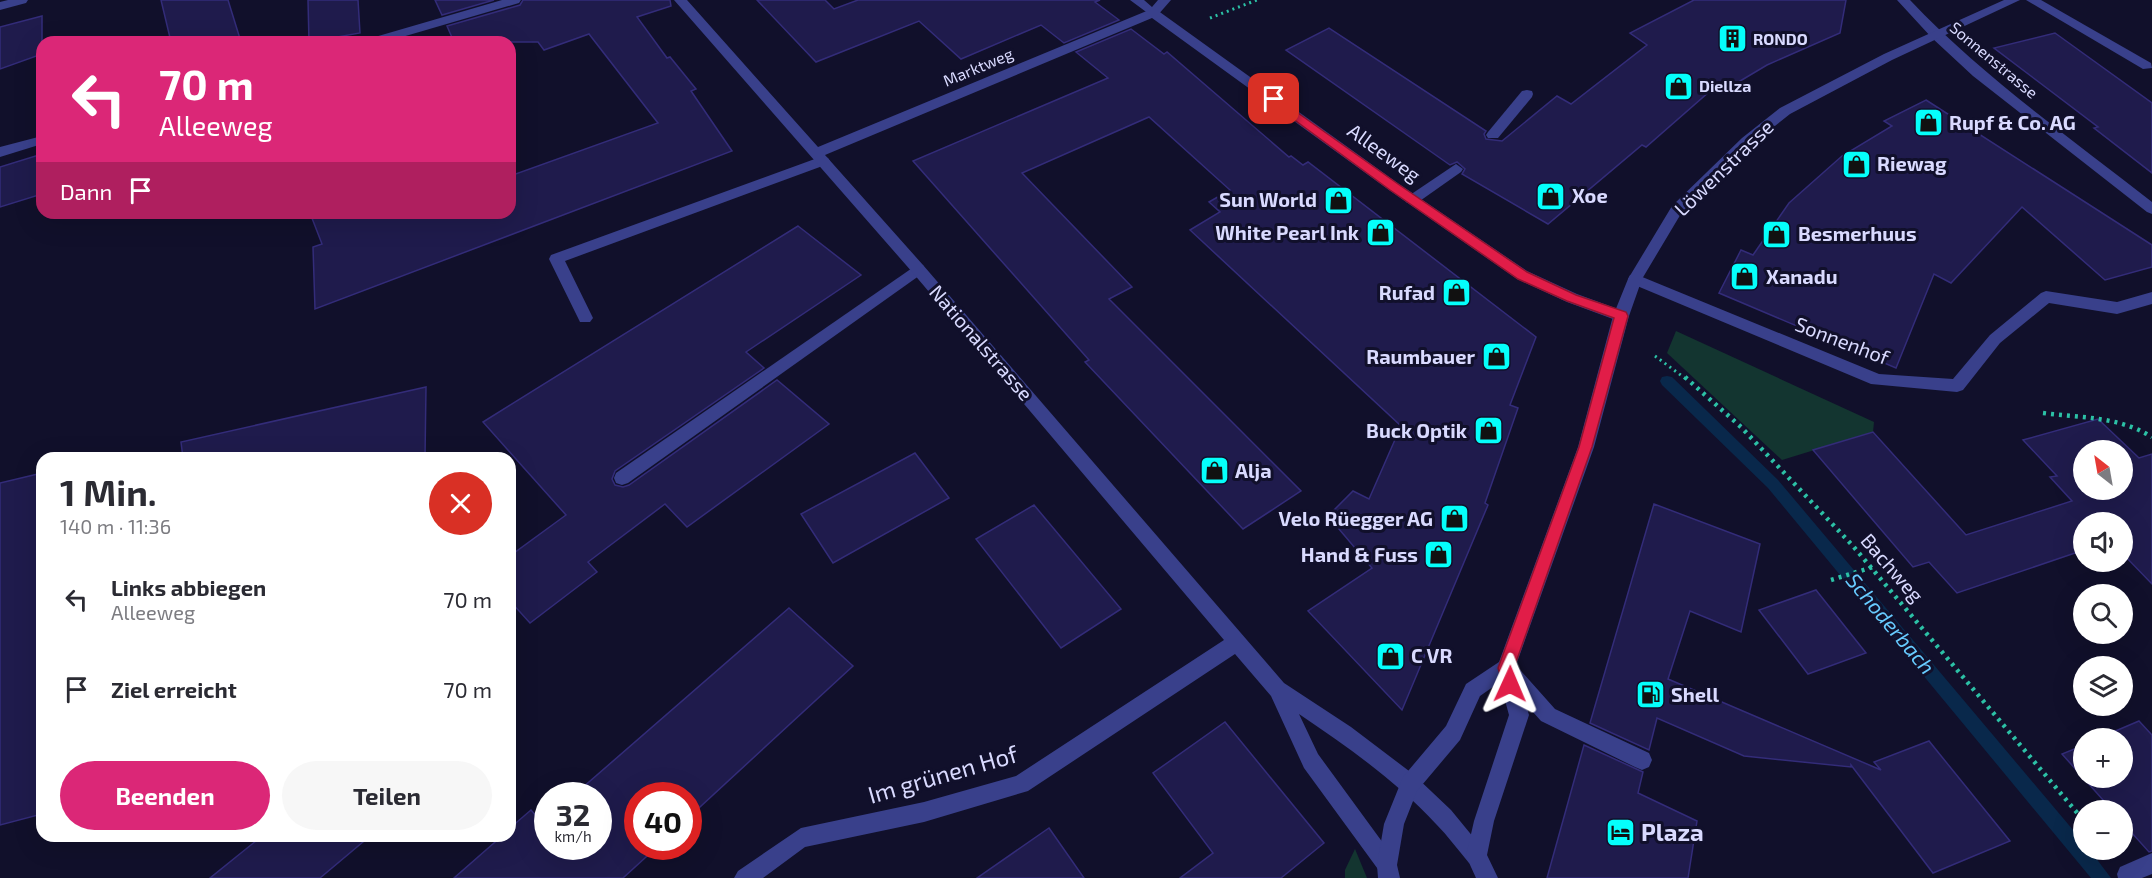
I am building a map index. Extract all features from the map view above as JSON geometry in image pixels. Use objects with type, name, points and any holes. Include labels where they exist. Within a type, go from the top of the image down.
[{"type":"street","points":[[0,6],[22,0]]},
{"type":"street","points":[[393,36],[515,0]]},
{"type":"street","name":"Nationalstrasse","points":[[680,0],[918,269],[1278,690],[1311,761],[1388,871]]},
{"type":"street","name":"Alleeweg","points":[[1136,0],[1412,200],[1522,275],[1572,298],[1621,316]]},
{"type":"street","points":[[1153,13],[1165,0]]},
{"type":"street","name":"Sonnenstrasse","points":[[1904,0],[1936,35],[1978,73],[2152,209]]},
{"type":"street","name":"Löwenstrasse","points":[[1506,668],[1586,447],[1621,316],[1635,279],[1677,209],[1755,135],[1785,111],[1809,96],[2014,0]]},
{"type":"street","points":[[2032,0],[2147,66]]},
{"type":"street","name":"Marktweg","points":[[585,318],[556,259],[819,157],[1153,13]]},
{"type":"street","points":[[1493,135],[1527,94]]},
{"type":"street","points":[[0,152],[36,142]]},
{"type":"street","points":[[1412,200],[1456,169]]},
{"type":"street","points":[[622,478],[918,269]]},
{"type":"street","name":"Sonnenhof","points":[[1635,279],[1877,380],[1957,386],[1995,339],[2046,297],[2117,308],[2152,298]]},
{"type":"street","name":"Im grünen Hof","points":[[745,878],[801,838],[924,812],[1021,784],[1237,642]]},
{"type":"street","points":[[1506,668],[1548,715],[1642,759]]},
{"type":"street","points":[[1388,871],[1394,824],[1410,784],[1453,734],[1473,690],[1506,668]]},
{"type":"street","points":[[1487,878],[1476,856],[1488,810],[1519,715],[1506,668]]},
{"type":"street","name":"Nationalstrasse","points":[[1278,690],[1347,734],[1410,784],[1445,818],[1476,856]]},
{"type":"street","points":[[2127,874],[2152,863]]},
{"type":"path","points":[[1207,19],[1257,0]]},
{"type":"path","name":"Bachweg","points":[[1655,356],[1680,372],[1758,443],[1873,567],[2073,808]]},
{"type":"path","points":[[2043,413],[2083,415],[2111,421],[2139,429],[2152,437]]},
{"type":"path","points":[[1831,580],[1873,567]]},
{"type":"green space","points":[[1676,331],[1874,422],[1873,432],[1782,460],[1667,353]]},
{"type":"green space","points":[[1355,849],[1367,878],[1345,878],[1345,870]]},
{"type":"building","points":[[161,0],[228,0],[239,36],[170,36]]},
{"type":"building","points":[[308,0],[358,0],[360,33],[343,36],[309,36]]},
{"type":"building","points":[[435,0],[494,0],[442,15]]},
{"type":"building","points":[[523,0],[670,0],[671,6],[637,17],[667,58],[670,57],[696,89],[691,91],[732,151],[315,309],[313,247],[322,244],[312,219],[516,219],[516,174],[658,123],[589,34],[544,50],[538,42],[516,42],[516,36],[451,36],[447,26],[520,5]]},
{"type":"building","points":[[757,0],[825,0],[834,9],[858,0],[1100,0],[1095,2],[1119,20],[1064,43],[1041,25],[961,59],[919,21],[816,62]]},
{"type":"building","points":[[1694,0],[1846,0],[1840,33],[1767,65],[1725,90],[1717,85],[1646,147],[1642,145],[1548,224],[1462,174],[1465,169],[1457,162],[1450,165],[1286,50],[1329,28],[1486,131],[1484,134],[1486,139],[1502,141],[1557,96],[1571,104],[1647,45],[1630,33]]},
{"type":"building","points":[[42,16],[42,36],[36,36],[36,56],[0,69],[0,27]]},
{"type":"building","points":[[1131,29],[1164,54],[1167,52],[1289,157],[1291,156],[1303,165],[1308,162],[1536,337],[1510,405],[1518,408],[1485,503],[1488,505],[1402,710],[1308,611],[1372,568],[1328,516],[1353,491],[1369,499],[1401,426],[1190,230],[1220,212],[1209,202],[1230,190],[1149,117],[1022,173],[1132,287],[1109,299],[1301,491],[1243,529],[1085,362],[1089,360],[913,161],[1108,78],[1076,52]]},
{"type":"building","points":[[2055,33],[2152,103],[2152,173],[2094,128],[2098,127],[1994,48]]},
{"type":"building","points":[[1926,100],[2152,245],[2152,267],[2105,280],[2022,207],[1951,283],[1934,274],[1896,368],[1719,293],[1741,250],[1753,255],[1789,203],[1842,156],[1892,126],[1884,121]]},
{"type":"building","points":[[36,156],[36,196],[0,207],[0,167]]},
{"type":"building","points":[[798,226],[861,275],[746,352],[764,368],[615,471],[612,479],[615,485],[623,487],[629,485],[777,380],[829,424],[687,527],[665,504],[588,562],[597,572],[530,623],[516,608],[516,552],[566,515],[516,459],[516,452],[510,452],[483,422]]},
{"type":"building","points":[[426,387],[425,452],[182,452],[181,442]]},
{"type":"building","points":[[2098,419],[2120,440],[2073,440],[2073,500],[2133,500],[2133,452],[2139,458],[2152,454],[2152,584],[2133,564],[2133,512],[2073,512],[2073,554],[1957,593],[1929,562],[1913,567],[1813,450],[1873,432],[1966,535],[2072,501],[2050,477],[2057,476],[2023,440]]},
{"type":"building","points":[[915,453],[949,498],[833,563],[801,514]]},
{"type":"building","points":[[36,474],[36,816],[0,825],[0,483]]},
{"type":"building","points":[[1654,504],[1760,544],[1741,632],[1690,611],[1668,679],[1881,770],[1874,762],[1929,741],[2010,841],[1933,873],[1851,765],[1851,767],[1744,756],[1657,718],[1649,750],[1590,723]]},
{"type":"building","points":[[1034,505],[1121,609],[1061,648],[976,539]]},
{"type":"building","points":[[1816,590],[1866,653],[1808,674],[1759,610]]},
{"type":"building","points":[[789,608],[853,666],[702,805],[702,782],[624,782],[624,860],[643,860],[623,878],[454,878],[495,842],[516,842],[516,823],[531,810],[534,814],[534,860],[612,860],[612,782],[589,782]]},
{"type":"building","points":[[2139,721],[2152,735],[2152,851],[2149,852],[2133,834],[2133,800],[2103,800],[2092,788],[2133,788],[2133,728],[2123,728]]},
{"type":"building","points":[[1225,722],[1324,843],[1281,878],[1180,878],[1213,853],[1153,773]]},
{"type":"building","points":[[1584,745],[1643,772],[1638,793],[1697,821],[1688,878],[1547,878]]},
{"type":"building","points":[[2073,750],[2073,766],[2062,754]]},
{"type":"building","points":[[1049,828],[1084,878],[977,878]]},
{"type":"building","points":[[255,842],[363,842],[320,878],[210,878]]},
{"type":"waterway","name":"Schoderbach","points":[[1667,381],[1773,484],[2102,878]]},
{"type":"place","name":"RONDO","points":[[1732,39]]},
{"type":"place","name":"Diellza","points":[[1678,86]]},
{"type":"place","name":"Rupf & Co. AG","points":[[1928,123]]},
{"type":"place","name":"Riewag","points":[[1856,164]]},
{"type":"place","name":"Xoe","points":[[1551,196]]},
{"type":"place","name":"Sun World","points":[[1338,200]]},
{"type":"place","name":"White Pearl Ink","points":[[1380,233]]},
{"type":"place","name":"Besmerhuus","points":[[1777,234]]},
{"type":"place","name":"Xanadu","points":[[1745,277]]},
{"type":"place","name":"Rufad","points":[[1456,293]]},
{"type":"place","name":"Raumbauer","points":[[1496,357]]},
{"type":"place","name":"Buck Optik","points":[[1488,431]]},
{"type":"place","name":"Alja","points":[[1214,471]]},
{"type":"place","name":"Velo Rüegger AG","points":[[1454,519]]},
{"type":"place","name":"Hand & Fuss","points":[[1439,555]]},
{"type":"place","name":"C VR","points":[[1390,656]]},
{"type":"place","name":"Shell","points":[[1650,695]]},
{"type":"place","name":"Plaza","points":[[1620,833]]},
{"type":"route","points":[[1274,99],[1394,187],[1522,275],[1572,298],[1621,316],[1586,447],[1506,668],[1510,684]]}]
